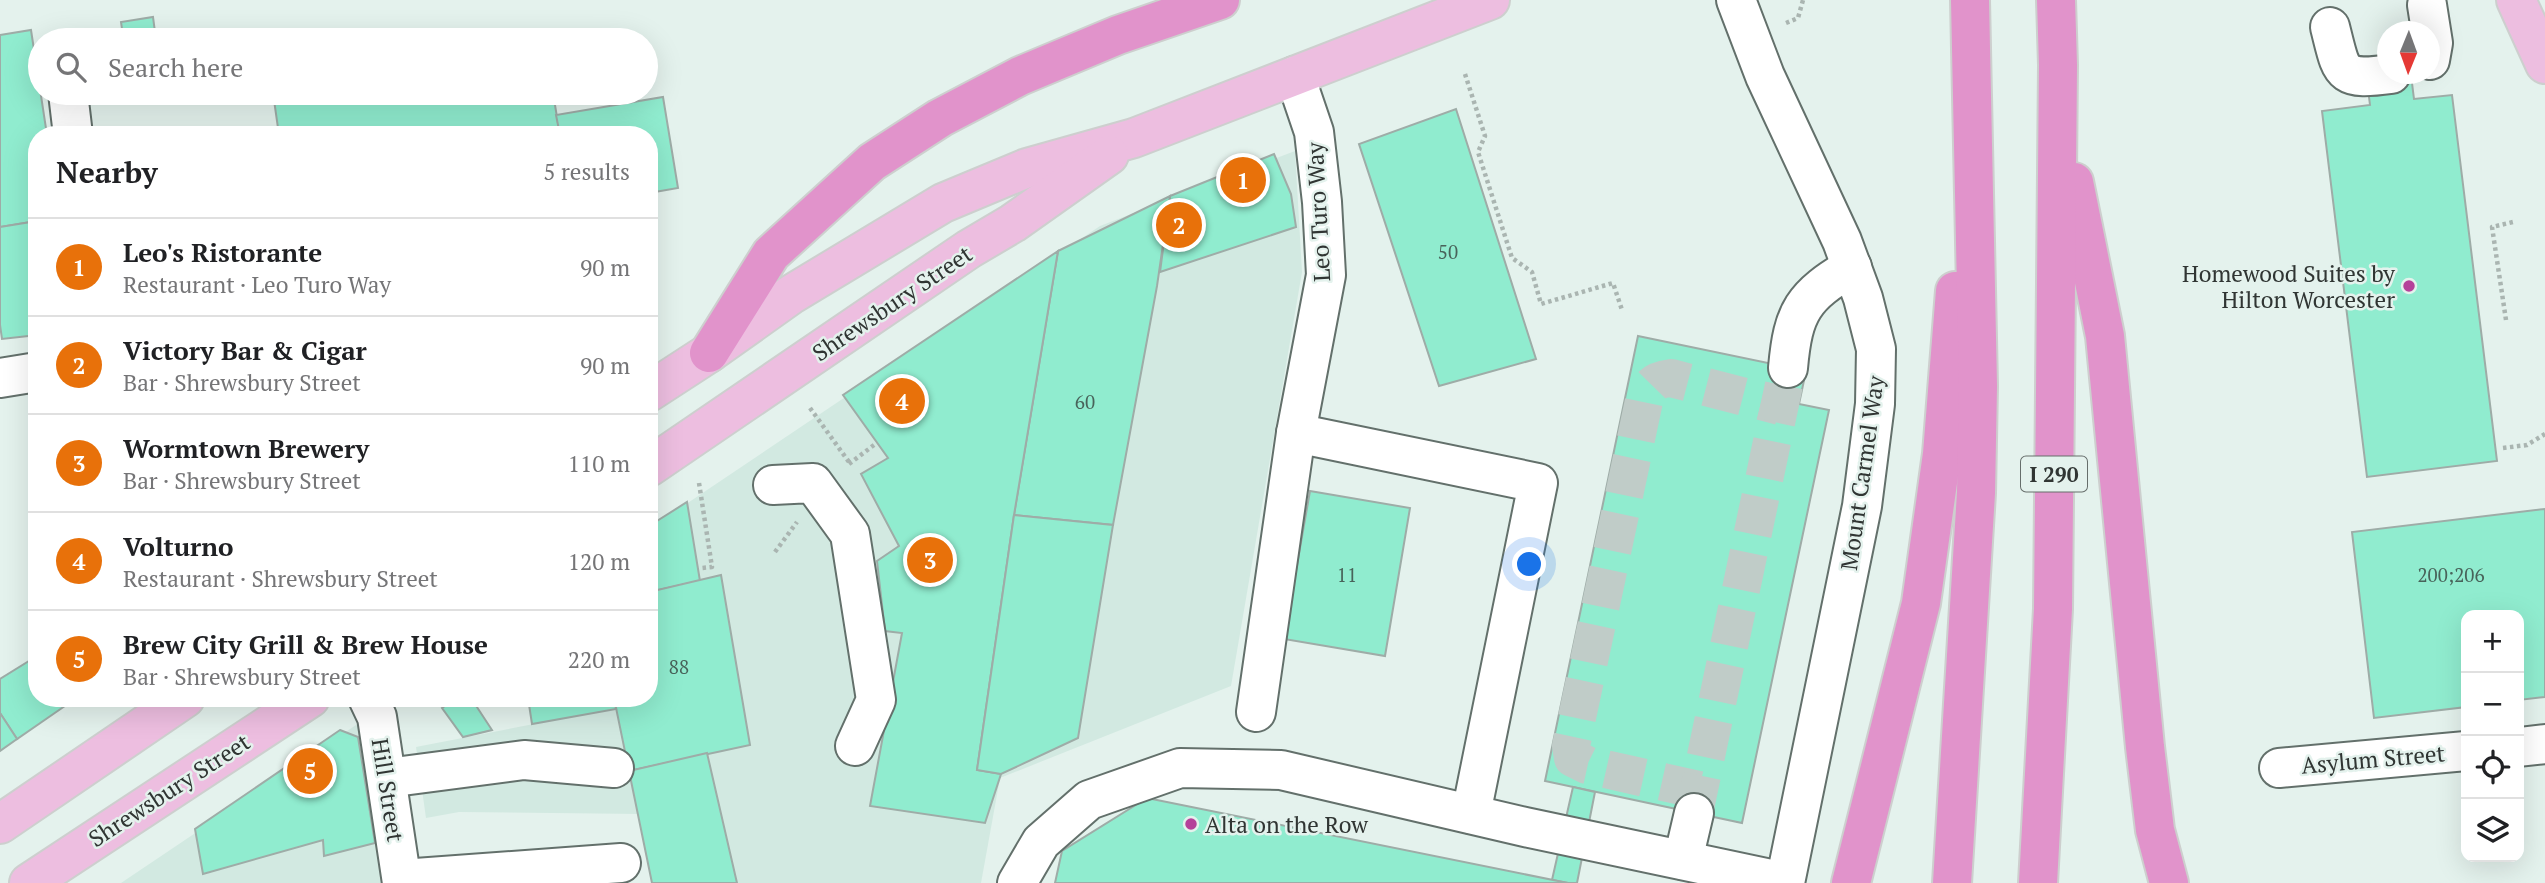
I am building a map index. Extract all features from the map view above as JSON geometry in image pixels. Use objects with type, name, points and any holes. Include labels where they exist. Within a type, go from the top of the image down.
[{"type":"highway","points":[[709,353],[771,254],[872,162],[940,118],[1020,76],[1118,35],[1220,0]]},
{"type":"highway","points":[[1952,883],[1976,493],[1978,386],[1970,0]]},
{"type":"highway","name":"I 290","points":[[2038,883],[2053,609],[2058,65],[2056,0]]},
{"type":"highway","points":[[2058,65],[2072,171],[2105,336],[2145,747],[2155,830],[2169,883]]},
{"type":"highway","points":[[1851,883],[1909,658],[1925,577],[1942,454],[1972,80]]},
{"type":"highway","points":[[2144,883],[2145,747]]},
{"type":"main road","name":"Shrewsbury Street","points":[[658,386],[792,294],[943,203],[1027,167],[1134,138],[1490,0]]},
{"type":"main road","points":[[2516,0],[2545,64]]},
{"type":"main road","points":[[2544,0],[2545,8]]},
{"type":"main road","name":"Shrewsbury Street","points":[[658,461],[1134,138]]},
{"type":"main road","points":[[0,824],[172,707]]},
{"type":"main road","name":"Shrewsbury Street","points":[[29,883],[296,707]]},
{"type":"street","name":"Mount Carmel Way","points":[[1736,0],[1765,76],[1842,241],[1873,330],[1876,349],[1875,404],[1862,506],[1785,882]]},
{"type":"street","points":[[2427,5],[2430,21]]},
{"type":"street","points":[[2330,27],[2339,65],[2349,75],[2360,78],[2377,76]]},
{"type":"street","name":"Leo Turo Way","points":[[1256,712],[1296,433],[1326,275],[1322,202],[1314,132],[1295,76]]},
{"type":"street","points":[[70,105],[73,126]]},
{"type":"street","points":[[1788,368],[1790,346],[1805,301],[1825,283],[1852,267]]},
{"type":"street","points":[[0,378],[28,373]]},
{"type":"street","points":[[1296,433],[1538,483],[1471,814]]},
{"type":"street","points":[[773,485],[813,483],[850,534],[876,700],[855,746]]},
{"type":"street","name":"Hill Street","points":[[372,707],[377,717],[402,881]]},
{"type":"street","points":[[2524,746],[2545,744]]},
{"type":"street","name":"Asylum Street","points":[[2279,768],[2461,751]]},
{"type":"street","points":[[387,778],[524,760],[614,768]]},
{"type":"street","points":[[1017,883],[1041,842],[1089,800],[1180,768],[1280,770],[1785,882]]},
{"type":"street","points":[[1683,860],[1694,813]]},
{"type":"street","points":[[402,881],[621,863]]},
{"type":"path","points":[[1781,26],[1798,19],[1803,0]]},
{"type":"path","points":[[1465,74],[1485,136],[1478,152],[1512,258],[1532,272],[1541,304],[1613,283],[1622,310]]},
{"type":"path","points":[[2506,320],[2492,227],[2513,222]]},
{"type":"path","points":[[2503,449],[2527,445],[2545,434]]},
{"type":"path","points":[[842,469],[874,444]]},
{"type":"path","points":[[699,483],[712,567],[702,569]]},
{"type":"path","points":[[775,552],[803,514]]},
{"type":"shaded area","points":[[1295,151],[1302,272],[1231,686],[1000,778],[981,883],[654,883],[641,814],[459,812],[426,818],[416,747],[539,723],[536,707],[658,707],[658,523],[1100,226]]},
{"type":"shaded area","points":[[359,723],[382,883],[121,883]]},
{"type":"building","points":[[153,17],[154,28],[122,28],[121,22]]},
{"type":"building","points":[[28,30],[28,105],[42,105],[46,126],[28,126],[28,222],[0,227],[0,35]]},
{"type":"building","name":"Homewood Suites by Hilton Worcester","points":[[2377,80],[2377,84],[2412,84],[2414,99],[2452,95],[2497,461],[2367,477],[2322,111],[2370,105],[2367,81]]},
{"type":"building","points":[[663,97],[678,188],[658,191],[658,126],[558,126],[556,115],[615,105],[658,105],[658,98]]},
{"type":"building","points":[[275,105],[555,105],[558,126],[278,126]]},
{"type":"building","points":[[1456,109],[1536,359],[1439,386],[1359,144]]},
{"type":"building","points":[[1274,154],[1291,194],[1296,227],[1160,272],[1170,196]]},
{"type":"building","points":[[1170,196],[1157,286],[1113,525],[1014,515],[1058,251]]},
{"type":"building","points":[[28,222],[28,336],[2,339],[0,227]]},
{"type":"building","points":[[1058,251],[1014,515],[977,770],[1001,774],[985,823],[870,806],[902,633],[885,631],[877,561],[899,546],[861,474],[888,458],[843,395]]},
{"type":"building","points":[[1638,336],[1806,371],[1799,404],[1829,410],[1742,823],[1545,781]]},
{"type":"building","points":[[1310,491],[1410,508],[1385,656],[1284,639]]},
{"type":"building","points":[[687,502],[700,581],[658,590],[658,520]]},
{"type":"building","points":[[2545,509],[2545,697],[2524,699],[2524,610],[2461,610],[2461,708],[2374,718],[2352,532]]},
{"type":"building","points":[[1014,515],[1113,525],[1078,738],[1001,774],[977,770]]},
{"type":"building","points":[[721,575],[750,745],[629,771],[616,707],[658,707],[658,590]]},
{"type":"building","points":[[28,662],[28,707],[63,707],[17,739],[0,713],[0,679]]},
{"type":"building","points":[[477,707],[492,730],[463,737],[442,708]]},
{"type":"building","points":[[529,707],[616,707],[616,709],[532,724]]},
{"type":"building","points":[[0,713],[17,739],[0,751]]},
{"type":"building","points":[[340,730],[358,737],[375,843],[324,856],[323,840],[203,874],[195,829]]},
{"type":"building","points":[[707,753],[737,883],[652,883],[629,771]]},
{"type":"building","points":[[1573,787],[1595,792],[1577,883],[1568,883],[1552,880]]},
{"type":"building","name":"Alta on the Row","points":[[1147,798],[1568,883],[1055,883],[1062,851]]},
{"type":"tunnel","points":[[1699,790],[1587,765],[1573,758],[1571,746],[1648,391],[1656,382],[1671,378],[1780,406]]},
{"type":"tunnel","points":[[1694,813],[1785,380]]},
{"type":"place","name":"Leo's Ristorante","points":[[1243,180]]},
{"type":"place","name":"Victory Bar & Cigar","points":[[1179,225]]},
{"type":"place","name":"Homewood Suites by Hilton Worcester","points":[[2409,286]]},
{"type":"place","name":"Volturno","points":[[902,401]]},
{"type":"place","name":"Wormtown Brewery","points":[[930,560]]},
{"type":"place","name":"Brew City Grill & Brew House","points":[[310,771]]},
{"type":"place","name":"Alta on the Row","points":[[1191,824]]}]
